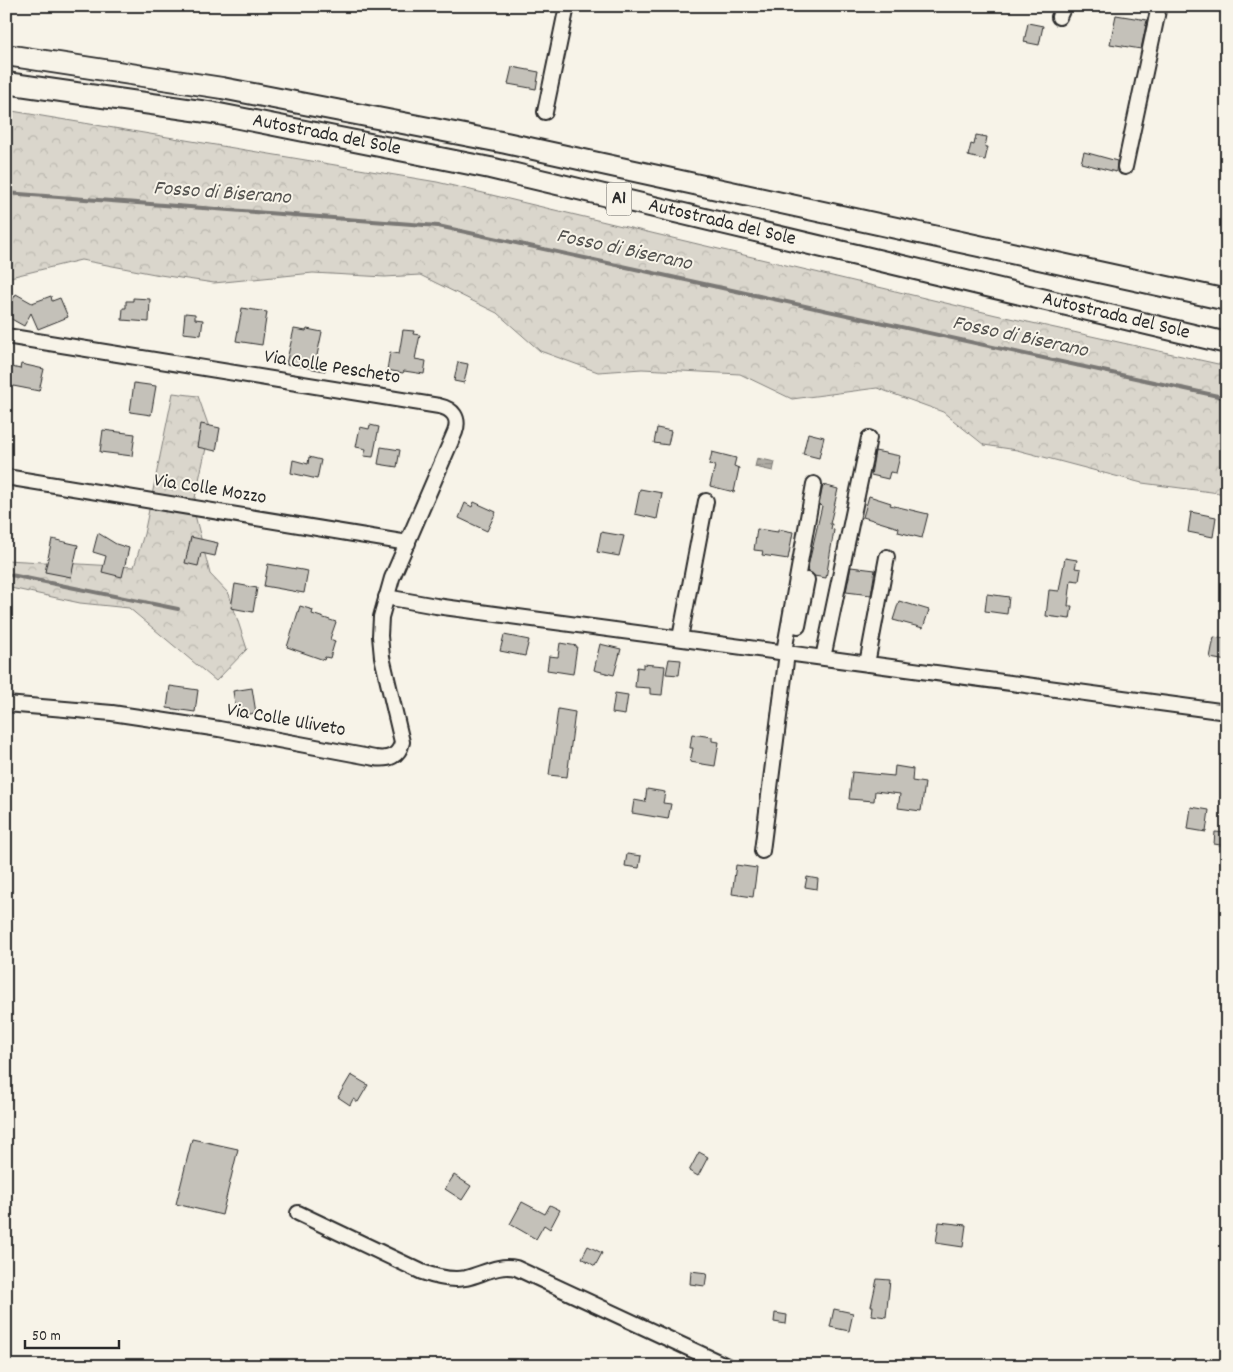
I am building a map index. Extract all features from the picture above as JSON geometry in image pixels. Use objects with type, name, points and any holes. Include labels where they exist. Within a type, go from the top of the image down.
[{"type":"highway","name":"Autostrada del Sole","points":[[6,55],[222,88],[506,143],[1227,300]]},
{"type":"highway","name":"Autostrada del Sole","points":[[6,83],[214,113],[490,168],[1227,342]]},
{"type":"street","points":[[545,112],[568,6]]},
{"type":"street","points":[[1125,168],[1159,6]]},
{"type":"street","name":"Via Colle Pescheto","points":[[6,336],[448,408],[457,419],[456,429],[386,597]]},
{"type":"street","points":[[823,658],[869,438]]},
{"type":"street","name":"Via Colle Mozzo","points":[[6,477],[408,543]]},
{"type":"street","points":[[762,851],[788,653],[814,484]]},
{"type":"street","points":[[680,638],[706,501]]},
{"type":"street","points":[[867,664],[887,557]]},
{"type":"street","points":[[788,653],[807,580]]},
{"type":"street","points":[[386,597],[436,606],[1227,712]]},
{"type":"street","name":"Via Colle Uliveto","points":[[6,704],[112,713],[219,729],[375,758],[391,757],[398,752],[402,742],[382,657],[380,627],[386,597]]},
{"type":"street","points":[[298,1213],[422,1272],[435,1276],[458,1279],[502,1267],[516,1268],[727,1366]]},
{"type":"green space","points":[[6,110],[437,182],[996,315],[1227,366],[1227,494],[1142,483],[1017,450],[984,445],[943,412],[877,388],[792,399],[740,374],[642,369],[598,372],[540,351],[497,313],[420,275],[385,277],[313,273],[214,283],[81,260],[6,278]]},
{"type":"green space","points":[[173,393],[198,396],[210,430],[193,507],[210,574],[229,594],[247,649],[216,681],[129,608],[80,603],[6,587],[6,560],[134,567],[144,534]]},
{"type":"shaded area","points":[[757,458],[775,462],[773,471],[755,467]]},
{"type":"building","points":[[1116,15],[1147,20],[1141,49],[1110,44]]},
{"type":"building","points":[[1028,23],[1043,26],[1039,45],[1024,42]]},
{"type":"building","points":[[512,67],[539,72],[536,89],[508,84]]},
{"type":"building","points":[[976,135],[987,137],[985,147],[988,147],[985,160],[968,156],[971,144],[974,145]]},
{"type":"building","points":[[1084,152],[1117,161],[1116,172],[1081,163]]},
{"type":"building","points":[[16,294],[32,303],[51,296],[52,301],[60,298],[68,317],[38,329],[31,313],[24,326],[6,316],[6,311]]},
{"type":"building","points":[[133,298],[150,299],[149,322],[122,320],[126,301],[133,301]]},
{"type":"building","points":[[242,308],[267,312],[262,345],[236,341]]},
{"type":"building","points":[[185,313],[195,314],[195,319],[203,320],[201,335],[183,333]]},
{"type":"building","points":[[294,329],[322,332],[316,360],[327,362],[325,371],[286,364]]},
{"type":"building","points":[[403,330],[414,331],[413,334],[420,335],[415,359],[426,361],[424,374],[387,370],[390,352],[399,354]]},
{"type":"building","points":[[458,362],[468,364],[464,383],[454,381]]},
{"type":"building","points":[[21,364],[44,369],[39,391],[8,385],[12,367],[20,369]]},
{"type":"building","points":[[134,383],[156,386],[151,415],[130,412]]},
{"type":"building","points":[[201,424],[220,428],[216,451],[197,447]]},
{"type":"building","points":[[370,425],[379,427],[373,457],[364,456],[366,449],[356,447],[360,427],[369,429]]},
{"type":"building","points":[[657,428],[671,431],[668,445],[654,443]]},
{"type":"building","points":[[103,430],[135,434],[132,456],[100,452]]},
{"type":"building","points":[[808,433],[824,437],[819,458],[803,454]]},
{"type":"building","points":[[381,447],[400,450],[397,467],[378,464]]},
{"type":"building","points":[[875,451],[900,456],[896,473],[890,472],[888,479],[871,475]]},
{"type":"building","points":[[712,452],[736,458],[734,466],[739,468],[734,492],[710,486],[715,466],[709,465]]},
{"type":"building","points":[[309,457],[321,460],[317,479],[291,473],[293,460],[308,464]]},
{"type":"building","points":[[823,485],[838,489],[830,524],[832,524],[831,529],[834,530],[826,578],[814,576],[807,571],[822,506],[819,505]]},
{"type":"building","points":[[640,489],[662,493],[657,519],[635,514]]},
{"type":"building","points":[[869,496],[891,503],[890,505],[928,514],[922,538],[898,532],[899,528],[863,517]]},
{"type":"building","points":[[474,502],[496,512],[487,531],[459,518],[465,503],[472,507]]},
{"type":"building","points":[[1191,512],[1216,517],[1213,537],[1188,532]]},
{"type":"building","points":[[757,529],[778,532],[778,529],[793,532],[788,559],[762,555],[763,551],[754,550]]},
{"type":"building","points":[[601,532],[624,536],[619,556],[597,552]]},
{"type":"building","points":[[98,533],[116,544],[129,548],[122,577],[102,572],[106,556],[93,552]]},
{"type":"building","points":[[191,537],[218,543],[215,556],[201,553],[198,566],[185,563]]},
{"type":"building","points":[[52,539],[78,545],[71,577],[45,572]]},
{"type":"building","points":[[1065,558],[1077,560],[1075,568],[1081,569],[1079,581],[1071,580],[1068,606],[1072,606],[1070,619],[1046,616],[1049,590],[1059,591]]},
{"type":"building","points":[[268,564],[308,571],[304,593],[264,586]]},
{"type":"building","points":[[851,567],[875,570],[871,595],[846,592]]},
{"type":"building","points":[[235,584],[257,588],[253,612],[231,608]]},
{"type":"building","points":[[987,594],[1009,597],[1007,614],[985,611]]},
{"type":"building","points":[[899,601],[929,610],[923,628],[893,620]]},
{"type":"building","points":[[300,606],[313,610],[312,614],[336,622],[330,639],[335,641],[330,658],[325,657],[324,660],[287,647]]},
{"type":"building","points":[[504,635],[529,640],[525,656],[500,651]]},
{"type":"building","points":[[1214,637],[1227,639],[1227,661],[1210,658]]},
{"type":"building","points":[[560,643],[577,646],[573,674],[547,670],[549,656],[558,657]]},
{"type":"building","points":[[600,644],[621,649],[614,675],[594,670]]},
{"type":"building","points":[[669,659],[681,660],[679,675],[666,674]]},
{"type":"building","points":[[643,664],[665,666],[662,695],[650,694],[650,688],[635,687],[637,667],[643,668]]},
{"type":"building","points":[[170,686],[198,690],[195,712],[167,708]]},
{"type":"building","points":[[252,688],[256,713],[237,716],[233,691]]},
{"type":"building","points":[[615,693],[628,695],[625,715],[612,713]]},
{"type":"building","points":[[558,709],[575,712],[567,777],[549,775]]},
{"type":"building","points":[[692,734],[712,737],[712,741],[719,742],[715,766],[690,762],[693,748],[690,748]]},
{"type":"building","points":[[895,766],[913,769],[912,781],[925,783],[921,811],[898,808],[900,794],[875,791],[874,801],[849,799],[852,772],[894,776]]},
{"type":"building","points":[[647,789],[665,792],[663,803],[671,804],[668,819],[632,813],[634,800],[645,802]]},
{"type":"building","points":[[1191,807],[1209,810],[1206,832],[1188,829]]},
{"type":"building","points":[[1215,832],[1227,833],[1227,846],[1214,844]]},
{"type":"building","points":[[627,854],[641,856],[639,868],[625,866]]},
{"type":"building","points":[[736,865],[757,868],[753,897],[732,894]]},
{"type":"building","points":[[807,877],[818,879],[817,889],[805,887]]},
{"type":"building","points":[[351,1075],[368,1085],[358,1102],[353,1099],[350,1105],[338,1097]]},
{"type":"building","points":[[192,1139],[238,1149],[222,1215],[176,1204]]},
{"type":"building","points":[[699,1152],[708,1157],[698,1176],[689,1171]]},
{"type":"building","points":[[454,1175],[471,1186],[462,1200],[445,1189]]},
{"type":"building","points":[[522,1202],[545,1214],[550,1205],[560,1210],[550,1229],[544,1225],[536,1239],[510,1224]]},
{"type":"building","points":[[939,1222],[966,1225],[963,1247],[936,1243]]},
{"type":"building","points":[[588,1246],[602,1253],[595,1266],[582,1258]]},
{"type":"building","points":[[691,1271],[707,1273],[705,1286],[690,1284]]},
{"type":"building","points":[[877,1279],[890,1280],[886,1317],[872,1315],[873,1306],[871,1306]]},
{"type":"building","points":[[834,1309],[853,1313],[849,1331],[830,1327]]},
{"type":"building","points":[[775,1313],[787,1315],[786,1324],[774,1322]]},
{"type":"waterway","name":"Fosso di Biserano","points":[[6,193],[438,226],[1227,398]]},
{"type":"waterway","points":[[6,574],[178,609]]}]
